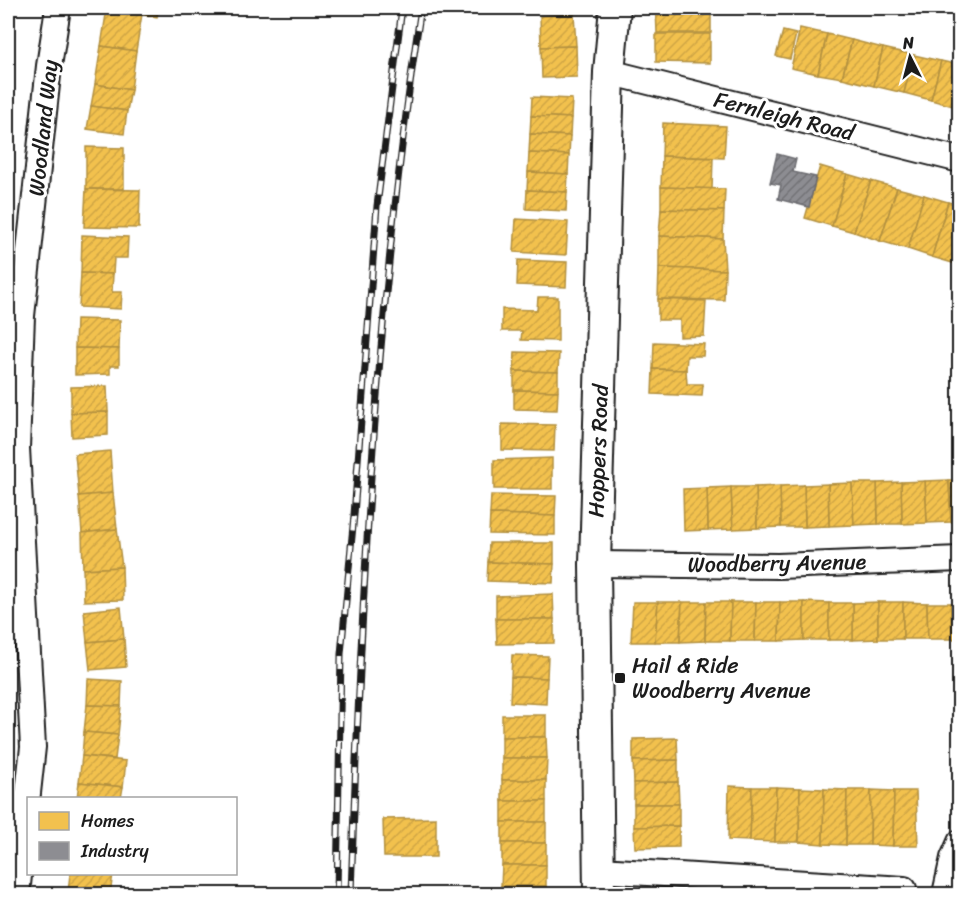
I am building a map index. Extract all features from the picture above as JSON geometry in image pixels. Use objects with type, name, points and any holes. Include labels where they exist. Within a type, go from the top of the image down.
[{"type":"street","name":"Woodland Way","points":[[28,797],[33,747],[16,448],[22,316],[49,66],[58,8]]},
{"type":"street","name":"Hoppers Road","points":[[599,882],[595,564],[609,72],[615,8]]},
{"type":"street","name":"Fernleigh Road","points":[[609,72],[960,160]]},
{"type":"street","name":"Woodberry Avenue","points":[[595,564],[778,566],[960,559]]},
{"type":"street","name":"Woodland Way","points":[[17,894],[27,802]]},
{"type":"street","points":[[945,894],[953,858],[960,842]]},
{"type":"street","points":[[599,882],[904,889]]},
{"type":"building: Homes","points":[[107,8],[142,14],[136,51],[101,46]]},
{"type":"building: Homes","points":[[107,8],[159,8],[157,17]]},
{"type":"building: Homes","points":[[656,8],[711,8],[711,33],[657,33]]},
{"type":"building: Homes","points":[[574,14],[576,46],[541,47],[540,16]]},
{"type":"building: Homes","points":[[800,28],[827,34],[818,74],[791,68]]},
{"type":"building: Homes","points":[[783,31],[796,34],[790,59],[776,56]]},
{"type":"building: Homes","points":[[656,34],[710,34],[710,63],[656,62]]},
{"type":"building: Homes","points":[[827,34],[852,40],[842,78],[818,74]]},
{"type":"building: Homes","points":[[852,40],[883,48],[874,86],[842,78]]},
{"type":"building: Homes","points":[[101,46],[136,51],[131,90],[95,84]]},
{"type":"building: Homes","points":[[576,46],[577,77],[542,78],[541,47]]},
{"type":"building: Homes","points":[[883,48],[914,55],[904,93],[874,86]]},
{"type":"building: Homes","points":[[914,55],[941,61],[931,100],[904,93]]},
{"type":"building: Homes","points":[[941,61],[960,65],[960,99],[957,107],[931,100]]},
{"type":"building: Homes","points":[[95,84],[131,90],[127,111],[91,106]]},
{"type":"building: Homes","points":[[532,97],[572,99],[571,118],[531,116]]},
{"type":"building: Homes","points":[[91,106],[127,111],[124,134],[87,129]]},
{"type":"building: Homes","points":[[531,116],[571,118],[570,136],[530,134]]},
{"type":"building: Homes","points":[[663,123],[726,126],[724,158],[662,156]]},
{"type":"building: Homes","points":[[530,134],[570,136],[569,155],[529,153]]},
{"type":"building: Homes","points":[[86,147],[124,148],[124,189],[86,189]]},
{"type":"building: Homes","points":[[529,153],[569,155],[568,174],[528,172]]},
{"type":"building: Homes","points":[[662,156],[713,158],[712,189],[661,187]]},
{"type":"building: Homes","points":[[820,166],[847,174],[832,226],[805,218]]},
{"type":"building: Homes","points":[[528,172],[568,174],[567,192],[527,190]]},
{"type":"building: Homes","points":[[847,174],[871,181],[854,232],[832,226]]},
{"type":"building: Homes","points":[[871,181],[897,188],[880,241],[854,232]]},
{"type":"building: Homes","points":[[661,187],[725,189],[724,211],[661,209]]},
{"type":"building: Homes","points":[[897,188],[924,195],[908,249],[880,241]]},
{"type":"building: Homes","points":[[86,189],[140,190],[139,228],[84,227]]},
{"type":"building: Homes","points":[[527,190],[567,192],[566,211],[526,209]]},
{"type":"building: Homes","points":[[924,195],[948,202],[932,257],[908,249]]},
{"type":"building: Homes","points":[[948,202],[960,205],[960,253],[956,264],[932,257]]},
{"type":"building: Homes","points":[[661,209],[724,211],[723,239],[659,236]]},
{"type":"building: Homes","points":[[516,219],[568,222],[566,255],[514,252]]},
{"type":"building: Homes","points":[[82,235],[128,237],[127,258],[114,258],[113,274],[81,273]]},
{"type":"building: Homes","points":[[659,236],[723,239],[725,270],[659,268]]},
{"type":"building: Homes","points":[[518,260],[567,262],[566,287],[517,285]]},
{"type":"building: Homes","points":[[659,268],[725,270],[724,300],[658,299]]},
{"type":"building: Homes","points":[[81,273],[113,274],[112,292],[122,292],[121,309],[79,307]]},
{"type":"building: Homes","points":[[538,297],[558,297],[558,341],[521,340],[522,331],[502,331],[502,309],[537,310]]},
{"type":"building: Homes","points":[[658,299],[706,301],[704,336],[680,337],[680,320],[658,320]]},
{"type":"building: Homes","points":[[76,319],[120,320],[119,349],[75,348]]},
{"type":"building: Homes","points":[[654,342],[704,344],[703,356],[687,356],[686,370],[653,369]]},
{"type":"building: Homes","points":[[75,348],[119,349],[119,366],[110,366],[110,374],[75,375]]},
{"type":"building: Homes","points":[[515,352],[559,353],[558,372],[514,371]]},
{"type":"building: Homes","points":[[653,369],[686,370],[687,384],[703,384],[702,396],[652,394]]},
{"type":"building: Homes","points":[[514,371],[558,372],[558,391],[514,390]]},
{"type":"building: Homes","points":[[107,386],[108,412],[71,413],[71,387]]},
{"type":"building: Homes","points":[[514,390],[558,391],[557,410],[514,409]]},
{"type":"building: Homes","points":[[108,412],[108,435],[72,437],[71,413]]},
{"type":"building: Homes","points":[[502,424],[555,425],[554,451],[502,450]]},
{"type":"building: Homes","points":[[110,451],[113,493],[79,496],[75,454]]},
{"type":"building: Homes","points":[[552,458],[552,489],[494,489],[494,460]]},
{"type":"building: Homes","points":[[949,480],[951,522],[927,523],[925,481]]},
{"type":"building: Homes","points":[[949,480],[960,480],[960,522],[951,522]]},
{"type":"building: Homes","points":[[925,481],[927,523],[902,524],[901,482]]},
{"type":"building: Homes","points":[[901,482],[902,524],[878,524],[877,483]]},
{"type":"building: Homes","points":[[852,483],[854,525],[829,526],[828,484]]},
{"type":"building: Homes","points":[[852,483],[877,483],[878,524],[854,525]]},
{"type":"building: Homes","points":[[828,484],[829,526],[805,527],[804,485]]},
{"type":"building: Homes","points":[[804,485],[805,527],[781,527],[780,486]]},
{"type":"building: Homes","points":[[780,486],[781,527],[757,528],[756,487]]},
{"type":"building: Homes","points":[[731,487],[733,529],[708,530],[707,488]]},
{"type":"building: Homes","points":[[731,487],[756,487],[757,528],[733,529]]},
{"type":"building: Homes","points":[[707,488],[708,530],[684,531],[683,489]]},
{"type":"building: Homes","points":[[113,493],[117,529],[82,533],[79,496]]},
{"type":"building: Homes","points":[[491,495],[556,496],[555,516],[490,514]]},
{"type":"building: Homes","points":[[490,514],[555,516],[555,535],[489,534]]},
{"type":"building: Homes","points":[[117,529],[122,567],[83,569],[82,533]]},
{"type":"building: Homes","points":[[489,543],[554,543],[554,564],[488,562]]},
{"type":"building: Homes","points":[[488,562],[554,564],[553,583],[487,581]]},
{"type":"building: Homes","points":[[122,567],[123,600],[84,601],[83,569]]},
{"type":"building: Homes","points":[[553,594],[554,619],[496,619],[496,596]]},
{"type":"building: Homes","points":[[633,602],[658,602],[655,642],[631,642]]},
{"type":"building: Homes","points":[[658,602],[682,602],[680,642],[655,642]]},
{"type":"building: Homes","points":[[682,602],[706,602],[705,641],[680,642]]},
{"type":"building: Homes","points":[[706,602],[731,602],[730,641],[705,641]]},
{"type":"building: Homes","points":[[731,602],[756,602],[755,641],[730,641]]},
{"type":"building: Homes","points":[[756,602],[780,602],[779,641],[755,641]]},
{"type":"building: Homes","points":[[780,602],[804,602],[804,640],[779,641]]},
{"type":"building: Homes","points":[[804,602],[829,603],[829,640],[804,640]]},
{"type":"building: Homes","points":[[878,602],[878,639],[853,640],[853,603]]},
{"type":"building: Homes","points":[[878,602],[903,602],[903,639],[878,639]]},
{"type":"building: Homes","points":[[903,602],[927,603],[928,639],[903,639]]},
{"type":"building: Homes","points":[[829,603],[853,603],[853,640],[829,640]]},
{"type":"building: Homes","points":[[927,603],[951,603],[952,639],[928,639]]},
{"type":"building: Homes","points":[[951,603],[960,603],[960,639],[952,639]]},
{"type":"building: Homes","points":[[121,607],[124,639],[87,642],[84,611]]},
{"type":"building: Homes","points":[[496,619],[554,619],[554,643],[497,644]]},
{"type":"building: Homes","points":[[124,639],[126,667],[90,670],[87,642]]},
{"type":"building: Homes","points":[[512,655],[548,656],[547,678],[511,677]]},
{"type":"building: Homes","points":[[511,677],[547,678],[546,704],[510,702]]},
{"type":"building: Homes","points":[[88,679],[122,681],[121,706],[87,705]]},
{"type":"building: Homes","points":[[87,705],[121,706],[118,735],[84,732]]},
{"type":"building: Homes","points":[[502,715],[546,715],[546,737],[502,737]]},
{"type":"building: Homes","points":[[84,732],[118,735],[115,759],[82,756]]},
{"type":"building: Homes","points":[[502,737],[546,737],[547,758],[502,758]]},
{"type":"building: Homes","points":[[677,738],[678,760],[633,761],[633,739]]},
{"type":"building: Homes","points":[[82,756],[126,761],[123,787],[79,782]]},
{"type":"building: Homes","points":[[502,758],[547,758],[546,780],[502,780]]},
{"type":"building: Homes","points":[[678,760],[678,782],[634,783],[633,761]]},
{"type":"building: Homes","points":[[502,780],[546,780],[546,801],[502,801]]},
{"type":"building: Homes","points":[[79,782],[123,787],[121,797],[77,797]]},
{"type":"building: Homes","points":[[678,782],[679,804],[634,804],[634,783]]},
{"type":"building: Homes","points":[[729,786],[752,787],[750,841],[728,840]]},
{"type":"building: Homes","points":[[752,787],[776,787],[775,842],[750,841]]},
{"type":"building: Homes","points":[[776,787],[800,788],[799,842],[775,842]]},
{"type":"building: Homes","points":[[800,788],[824,789],[823,844],[799,842]]},
{"type":"building: Homes","points":[[824,789],[847,790],[846,845],[823,844]]},
{"type":"building: Homes","points":[[847,790],[871,790],[870,845],[846,845]]},
{"type":"building: Homes","points":[[871,790],[894,791],[893,846],[870,845]]},
{"type":"building: Homes","points":[[894,791],[916,791],[918,846],[893,846]]},
{"type":"building: Homes","points":[[502,801],[546,801],[546,822],[502,822]]},
{"type":"building: Homes","points":[[634,804],[679,804],[679,826],[634,827]]},
{"type":"building: Homes","points":[[436,818],[436,857],[384,857],[383,819]]},
{"type":"building: Homes","points":[[502,822],[546,822],[546,843],[502,843]]},
{"type":"building: Homes","points":[[679,826],[679,847],[635,848],[634,827]]},
{"type":"building: Homes","points":[[502,843],[546,843],[546,865],[502,865]]},
{"type":"building: Homes","points":[[502,865],[546,865],[546,886],[501,886]]},
{"type":"building: Homes","points":[[70,875],[113,875],[110,894],[68,892]]},
{"type":"building: Homes","points":[[501,886],[546,886],[546,894],[502,894]]},
{"type":"building: Industry","points":[[777,154],[796,159],[793,172],[816,177],[809,207],[778,199],[781,185],[770,183]]},
{"type":"railway","points":[[337,894],[341,654],[354,515],[377,206],[402,8]]},
{"type":"railway","points":[[351,894],[360,672],[373,450],[392,228],[421,8]]},
{"type":"place","name":"Hail & Ride Woodberry Avenue","points":[[620,678]]}]
